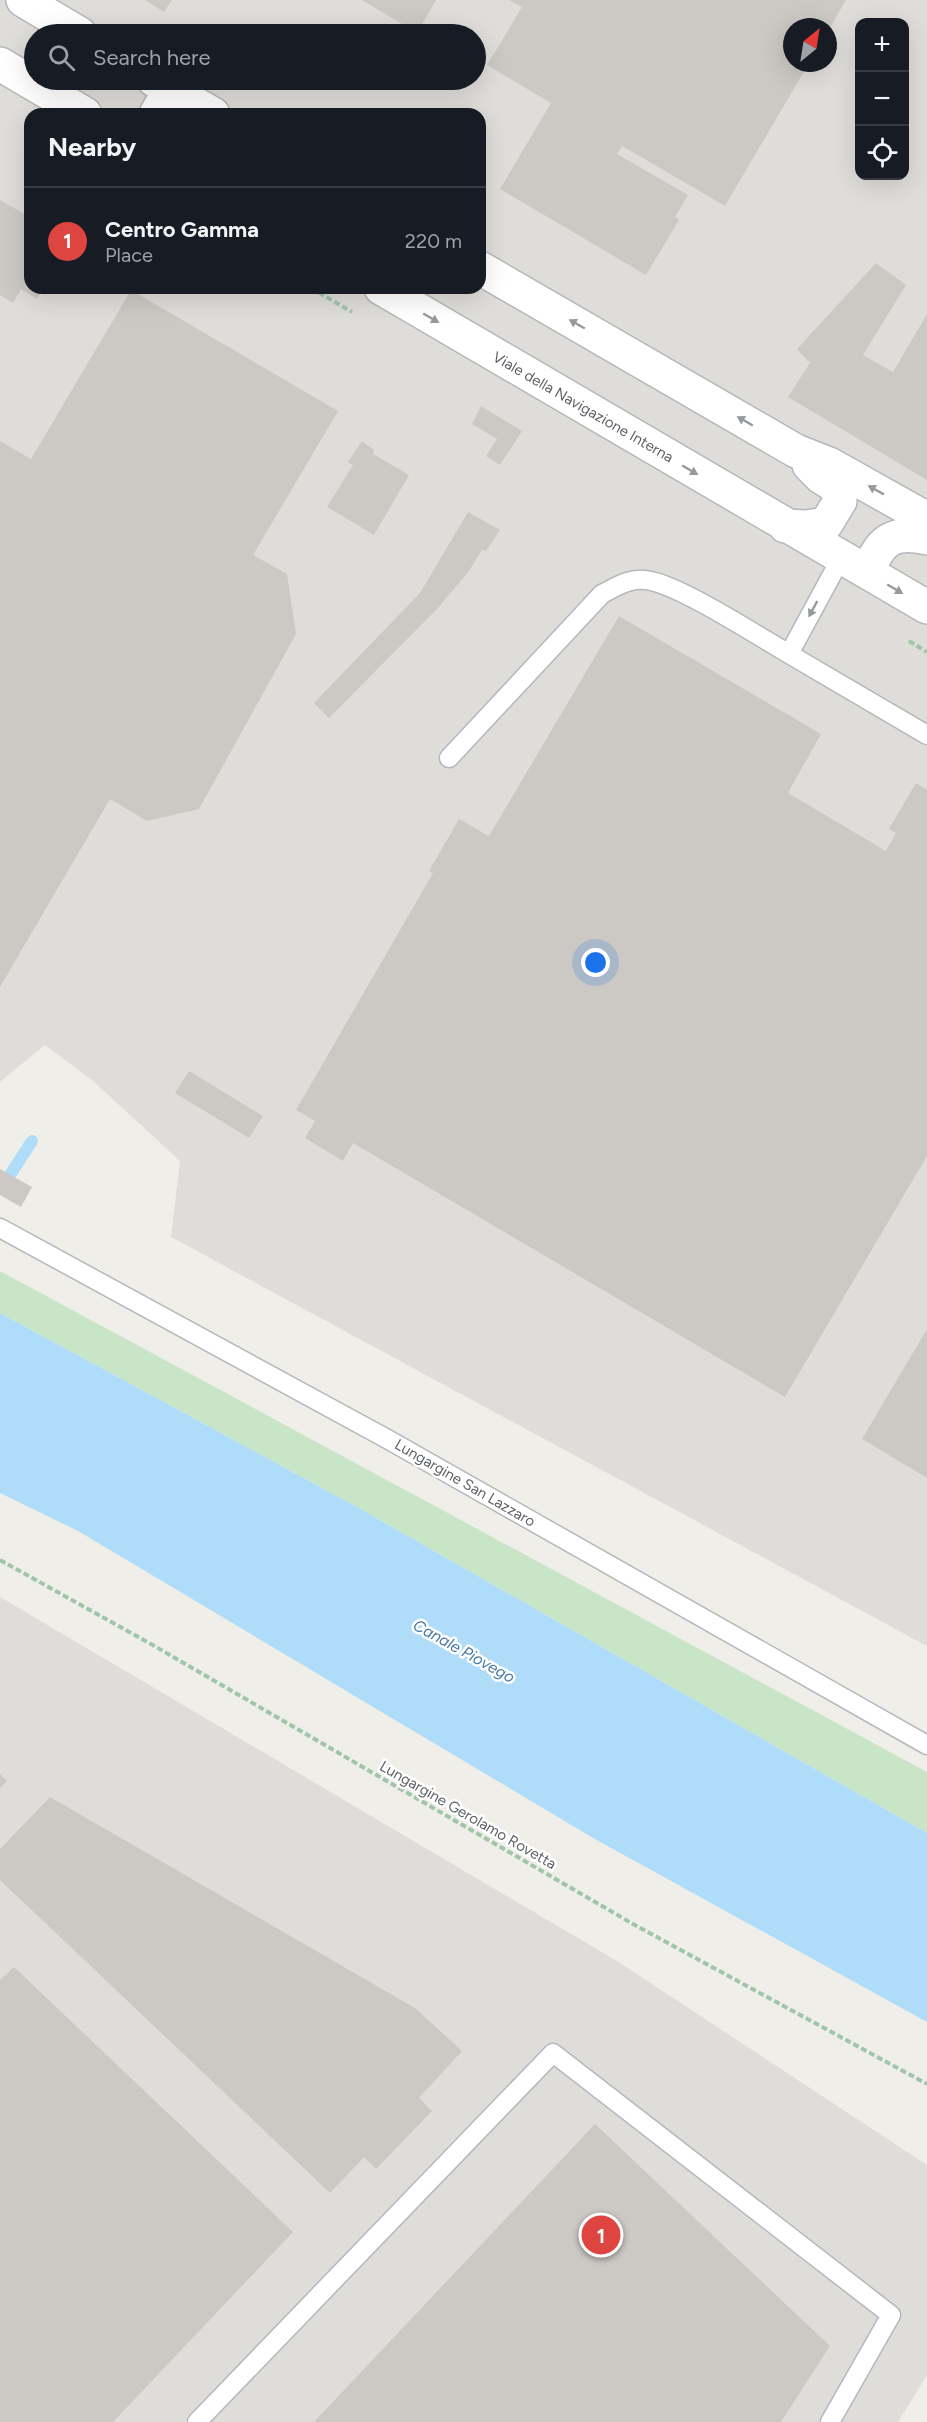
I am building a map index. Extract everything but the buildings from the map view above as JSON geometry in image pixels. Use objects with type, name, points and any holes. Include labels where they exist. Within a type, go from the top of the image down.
[{"type":"street","points":[[22,0],[63,24]]},
{"type":"street","points":[[0,64],[24,78]]},
{"type":"street","points":[[44,90],[75,108]]},
{"type":"street","points":[[160,94],[197,108]]},
{"type":"street","points":[[486,271],[796,450],[829,464],[927,519]]},
{"type":"street","name":"Viale della Navigazione Interna","points":[[391,294],[927,607]]},
{"type":"street","points":[[785,526],[806,527],[826,524],[840,501],[837,487],[821,477],[796,450]]},
{"type":"street","points":[[854,565],[875,554],[887,540],[907,534],[927,538]]},
{"type":"lane","points":[[789,654],[854,565]]},
{"type":"lane","points":[[449,758],[602,594],[628,581],[646,580],[679,592],[927,735]]},
{"type":"lane","name":"Lungargine San Lazzaro","points":[[0,1228],[389,1440],[927,1745]]},
{"type":"lane","points":[[197,2422],[553,2053],[891,2315],[830,2422]]},
{"type":"path","name":"Lungargine Gerolamo Rovetta","points":[[0,1560],[152,1644],[633,1924],[927,2084]]},
{"type":"shaded area","points":[[0,0],[927,0],[927,1646],[171,1237],[180,1161],[93,1081],[45,1045],[0,1082]]},
{"type":"shaded area","points":[[0,1597],[617,1961],[927,2165],[927,2375],[898,2422],[0,2422]]},
{"type":"green space","points":[[0,1271],[927,1772],[927,1833],[357,1507],[0,1313]]},
{"type":"water","name":"Canale Piovego","points":[[0,1313],[357,1507],[927,1833],[927,2022],[593,1838],[78,1531],[0,1493]]},
{"type":"waterway","points":[[10,1175],[32,1141]]},
{"type":"place","name":"Centro Gamma","points":[[601,2235]]}]
